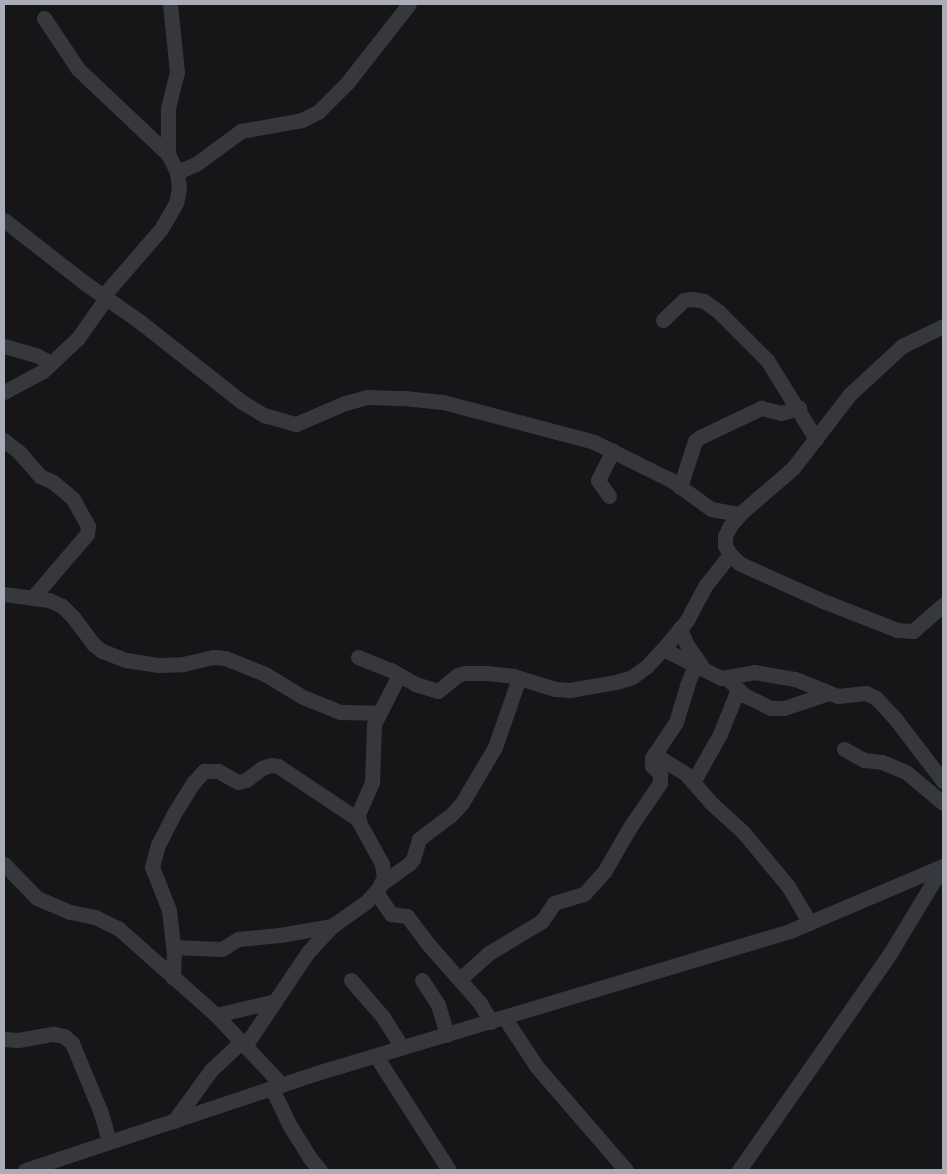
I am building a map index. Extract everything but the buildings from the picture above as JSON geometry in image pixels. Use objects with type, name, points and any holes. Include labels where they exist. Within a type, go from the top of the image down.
[{"type":"street","points":[[168,154],[168,108],[177,72],[170,4]]},
{"type":"street","points":[[177,172],[196,164],[241,131],[302,120],[318,112],[347,83],[409,4]]},
{"type":"street","points":[[4,392],[23,383],[51,363],[78,338],[104,297],[161,229],[176,203],[179,188],[177,172],[168,154],[78,69],[44,18]]},
{"type":"street","points":[[4,220],[242,402],[284,422],[296,424],[344,403],[368,397],[443,402],[594,442],[671,480],[711,508],[740,514]]},
{"type":"street","points":[[663,320],[684,300],[704,301],[732,324],[767,360],[799,408],[816,439]]},
{"type":"street","points":[[943,326],[902,346],[878,365],[850,394],[792,468],[740,514],[730,526],[725,536],[725,546],[739,563],[823,601],[898,630],[913,631],[923,625],[943,605]]},
{"type":"street","points":[[4,346],[38,356],[51,363]]},
{"type":"street","points":[[680,486],[695,441],[700,437],[761,408],[781,412],[799,408]]},
{"type":"street","points":[[4,440],[40,476],[53,482],[73,499],[88,526],[87,534],[33,597]]},
{"type":"street","points":[[609,496],[598,480],[613,450]]},
{"type":"street","points":[[358,657],[415,684],[438,691],[458,675],[465,673],[486,673],[519,678],[555,689],[570,690],[632,677],[647,666],[680,628],[706,585],[730,554]]},
{"type":"street","points":[[4,594],[49,600],[62,606],[73,617],[93,644],[102,651],[126,660],[159,665],[183,664],[213,657],[225,658],[265,674],[303,697],[340,712],[379,713]]},
{"type":"street","points":[[680,628],[701,668]]},
{"type":"street","points":[[663,649],[701,668],[727,678],[744,695],[771,708],[784,708],[829,693]]},
{"type":"street","points":[[460,979],[489,953],[542,921],[554,903],[575,898],[594,885],[660,783],[660,774],[652,766],[654,754],[676,722],[686,685],[701,668]]},
{"type":"street","points":[[727,678],[743,672],[772,674],[794,679],[843,697],[852,693],[866,693],[876,698],[915,742],[943,781]]},
{"type":"street","points":[[399,675],[374,724],[372,782],[358,814],[359,820],[382,864],[384,877],[379,888],[391,914],[408,916],[428,944],[498,1020],[626,1170]]},
{"type":"street","points":[[174,1121],[211,1070],[243,1044],[308,952],[332,926],[366,902],[379,888],[409,864],[413,859],[419,839],[450,816],[462,803],[495,747],[519,678]]},
{"type":"street","points":[[694,782],[720,734],[738,689]]},
{"type":"street","points":[[844,750],[864,760],[882,762],[906,772],[943,803]]},
{"type":"street","points":[[654,754],[672,763],[694,782],[710,802],[743,832],[788,886],[810,923]]},
{"type":"street","points":[[173,978],[173,947],[169,910],[152,867],[158,845],[173,815],[194,782],[204,771],[218,771],[238,782],[246,780],[262,768],[271,765],[278,766],[359,820]]},
{"type":"street","points":[[4,864],[37,898],[70,912],[95,917],[118,928],[216,1015],[243,1044],[277,1087],[290,1126],[309,1157],[320,1170]]},
{"type":"street","points":[[25,1170],[277,1087],[810,923],[942,867]]},
{"type":"street","points":[[739,1170],[889,955],[942,867]]},
{"type":"street","points":[[173,947],[222,948],[238,939],[280,935],[332,926]]},
{"type":"street","points":[[351,980],[383,1017],[402,1048]]},
{"type":"street","points":[[422,980],[438,1005],[447,1035]]},
{"type":"street","points":[[216,1015],[275,1001]]},
{"type":"street","points":[[4,1039],[18,1040],[53,1034],[64,1036],[72,1043],[101,1113],[110,1141]]},
{"type":"street","points":[[376,1056],[449,1170]]}]
